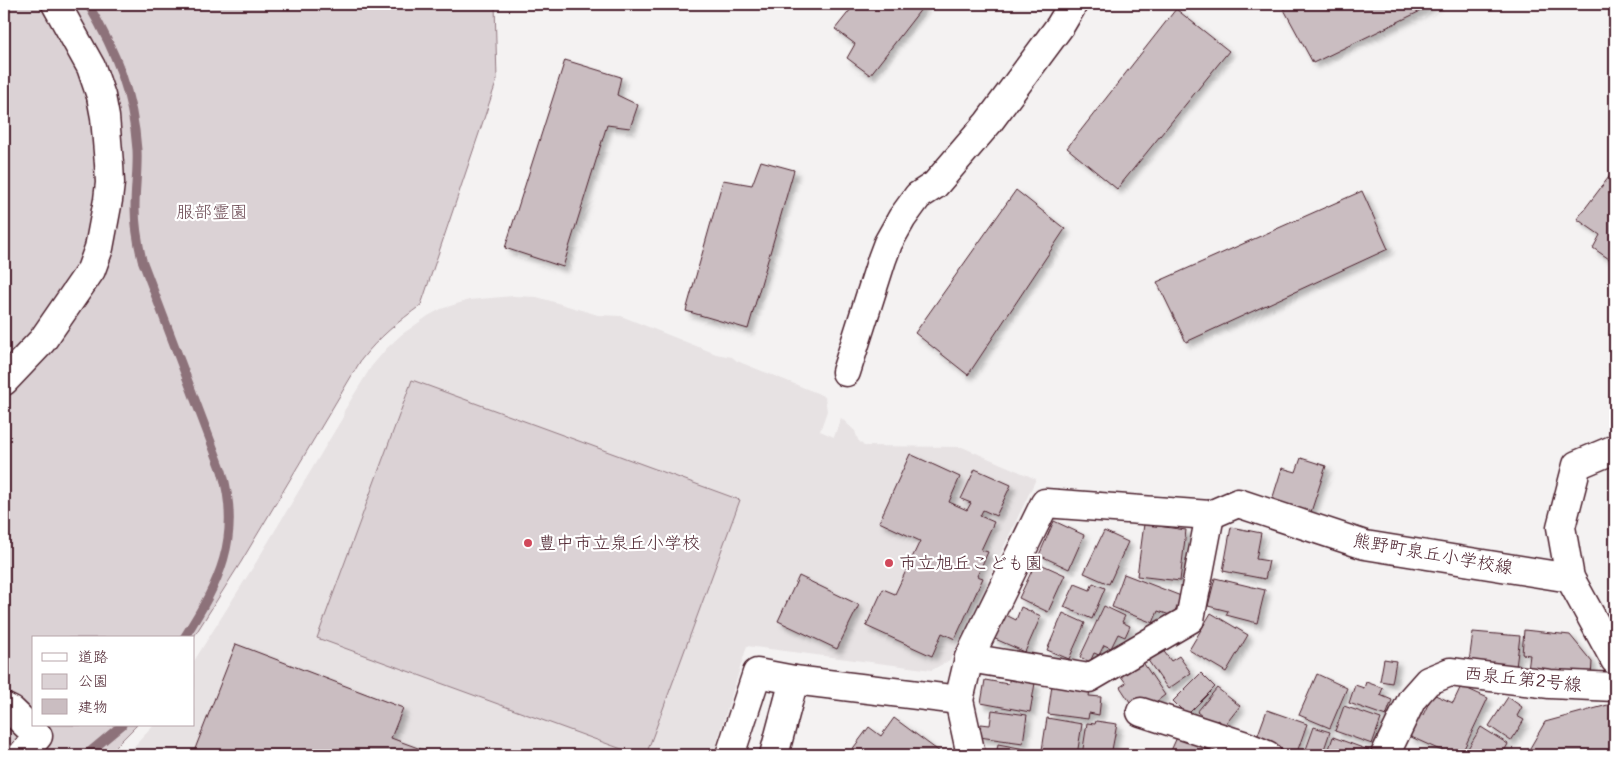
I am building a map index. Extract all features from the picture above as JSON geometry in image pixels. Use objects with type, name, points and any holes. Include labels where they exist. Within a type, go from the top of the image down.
[{"type":"street","points":[[4,381],[42,341],[92,270],[99,248],[108,200],[110,183],[106,116],[91,67],[56,4]]},
{"type":"street","points":[[846,372],[888,243],[902,218],[918,196],[935,185],[988,123],[1060,26],[1073,4]]},
{"type":"street","points":[[1615,449],[1578,464],[1561,527],[1570,578],[1615,660]]},
{"type":"street","name":"熊野町泉丘小学校線","points":[[959,700],[969,658],[1045,503],[1210,515],[1238,503],[1365,545],[1570,578]]},
{"type":"street","points":[[969,658],[1089,678],[1182,624],[1190,619],[1210,515]]},
{"type":"street","name":"西泉丘第2号線","points":[[1385,755],[1412,699],[1428,681],[1450,672],[1550,684],[1615,687]]},
{"type":"street","points":[[730,755],[757,673],[794,680],[959,700],[971,755]]},
{"type":"street","points":[[774,755],[794,680]]},
{"type":"street","points":[[4,707],[12,711],[38,736],[22,755]]},
{"type":"street","points":[[1141,712],[1246,746],[1267,755]]},
{"type":"shaded area","name":"豊中市立泉丘小学校","points":[[513,296],[537,297],[598,315],[621,316],[716,354],[732,357],[737,361],[825,397],[827,411],[820,431],[834,437],[841,418],[855,431],[858,440],[864,446],[962,447],[1036,479],[950,660],[932,670],[747,646],[713,755],[126,755],[153,726],[195,726],[195,659],[255,564],[371,367],[401,335],[428,316],[441,309],[469,300]]},
{"type":"green space","name":"服部霊園","points":[[4,4],[495,4],[497,80],[421,305],[389,330],[361,360],[241,562],[194,636],[32,636],[32,726],[136,726],[107,755],[4,755]]},
{"type":"green space","points":[[412,380],[740,500],[646,755],[638,755],[317,638]]},
{"type":"building","points":[[855,4],[925,4],[870,75],[847,58],[855,44],[835,29]]},
{"type":"building","points":[[1281,4],[1435,4],[1313,63]]},
{"type":"building","points":[[1176,9],[1229,51],[1117,189],[1067,148]]},
{"type":"building","points":[[565,60],[621,77],[617,95],[638,105],[630,128],[607,125],[563,267],[505,248]]},
{"type":"building","points":[[761,161],[794,170],[748,329],[686,311],[723,180],[752,185]]},
{"type":"building","points":[[1615,169],[1615,263],[1593,248],[1600,235],[1577,219]]},
{"type":"building","points":[[1016,190],[1065,229],[968,375],[915,333]]},
{"type":"building","points":[[1362,191],[1388,249],[1186,342],[1157,282]]},
{"type":"building","points":[[910,454],[960,477],[949,502],[967,510],[971,503],[961,499],[975,469],[1011,485],[996,516],[983,510],[980,516],[994,522],[981,550],[988,552],[977,576],[983,578],[955,639],[942,633],[932,656],[866,626],[883,589],[895,594],[920,541],[879,522]]},
{"type":"building","points":[[1301,458],[1326,466],[1311,512],[1272,500],[1282,468],[1296,472]]},
{"type":"building","points":[[1054,521],[1084,535],[1069,569],[1039,555]]},
{"type":"building","points":[[1144,524],[1186,530],[1180,581],[1137,576]]},
{"type":"building","points":[[1231,527],[1261,533],[1256,559],[1269,561],[1265,579],[1223,571]]},
{"type":"building","points":[[1104,531],[1128,542],[1109,584],[1084,573]]},
{"type":"building","points":[[1036,562],[1065,575],[1048,612],[1019,598]]},
{"type":"building","points":[[1124,574],[1181,596],[1173,616],[1158,611],[1153,623],[1112,607]]},
{"type":"building","points":[[799,576],[859,605],[837,649],[778,621]]},
{"type":"building","points":[[1215,578],[1265,590],[1257,623],[1226,615],[1228,611],[1208,606]]},
{"type":"building","points":[[1093,583],[1105,588],[1092,619],[1064,607],[1075,584],[1090,590]]},
{"type":"building","points":[[1104,606],[1125,616],[1122,622],[1130,626],[1125,637],[1118,634],[1111,648],[1104,645],[1099,655],[1094,653],[1090,662],[1080,657]]},
{"type":"building","points":[[1021,607],[1041,616],[1025,652],[993,638],[1004,614],[1016,620]]},
{"type":"building","points":[[1063,613],[1085,623],[1069,659],[1047,650]]},
{"type":"building","points":[[1211,613],[1248,635],[1226,672],[1189,650]]},
{"type":"building","points":[[1524,630],[1570,635],[1592,662],[1591,677],[1528,670],[1530,655],[1522,654]]},
{"type":"building","points":[[1473,632],[1520,636],[1516,667],[1469,662]]},
{"type":"building","points":[[236,644],[403,708],[391,738],[437,755],[193,754]]},
{"type":"building","points":[[1162,649],[1171,661],[1179,656],[1191,673],[1168,689],[1147,659]]},
{"type":"building","points":[[1384,659],[1396,661],[1392,683],[1380,681]]},
{"type":"building","points":[[1142,661],[1165,695],[1149,707],[1142,698],[1132,705],[1120,687],[1126,683],[1120,675]]},
{"type":"building","points":[[1201,673],[1215,687],[1187,715],[1173,701]]},
{"type":"building","points":[[1317,674],[1347,688],[1330,728],[1299,715]]},
{"type":"building","points":[[1010,678],[1035,683],[1030,712],[981,703],[985,680],[1008,684]]},
{"type":"building","points":[[1366,682],[1383,688],[1380,695],[1392,700],[1386,716],[1349,703],[1355,685],[1364,688]]},
{"type":"building","points":[[1052,685],[1090,690],[1089,696],[1101,697],[1099,715],[1089,713],[1088,719],[1048,714]]},
{"type":"building","points":[[1461,686],[1488,698],[1461,755],[1451,755],[1409,736],[1419,714],[1423,715],[1433,694],[1453,703]]},
{"type":"building","points":[[1217,688],[1240,706],[1225,725],[1217,720],[1213,725],[1197,712]]},
{"type":"building","points":[[1508,697],[1522,707],[1517,716],[1524,720],[1511,741],[1489,726]]},
{"type":"building","points":[[1615,703],[1615,755],[1526,755],[1545,722]]},
{"type":"building","points":[[1344,706],[1381,719],[1372,744],[1335,731]]},
{"type":"building","points":[[992,710],[1027,715],[1023,743],[979,737],[981,724],[990,725]]},
{"type":"building","points":[[1267,710],[1307,724],[1296,755],[1256,740]]},
{"type":"building","points":[[894,718],[944,755],[848,755],[869,727],[881,736]]},
{"type":"building","points":[[1047,718],[1082,724],[1077,755],[1042,750]]},
{"type":"building","points":[[1096,721],[1117,724],[1111,755],[1082,755],[1087,723],[1095,724]]},
{"type":"building","points":[[1314,727],[1330,732],[1322,755],[1304,755]]},
{"type":"building","points":[[1481,727],[1508,744],[1503,753],[1508,755],[1464,755]]},
{"type":"building","points":[[1178,735],[1206,747],[1202,755],[1169,755]]},
{"type":"building","points":[[1333,737],[1371,751],[1369,755],[1327,755]]},
{"type":"building","points":[[998,744],[1057,755],[996,755]]},
{"type":"waterway","points":[[88,4],[115,56],[132,110],[137,150],[136,220],[142,260],[222,471],[228,495],[228,539],[224,559],[208,598],[185,636]]},
{"type":"waterway","points":[[86,755],[121,726]]},
{"type":"place","name":"豊中市立泉丘小学校","points":[[528,543]]},
{"type":"place","name":"市立旭丘こども園","points":[[889,563]]}]
